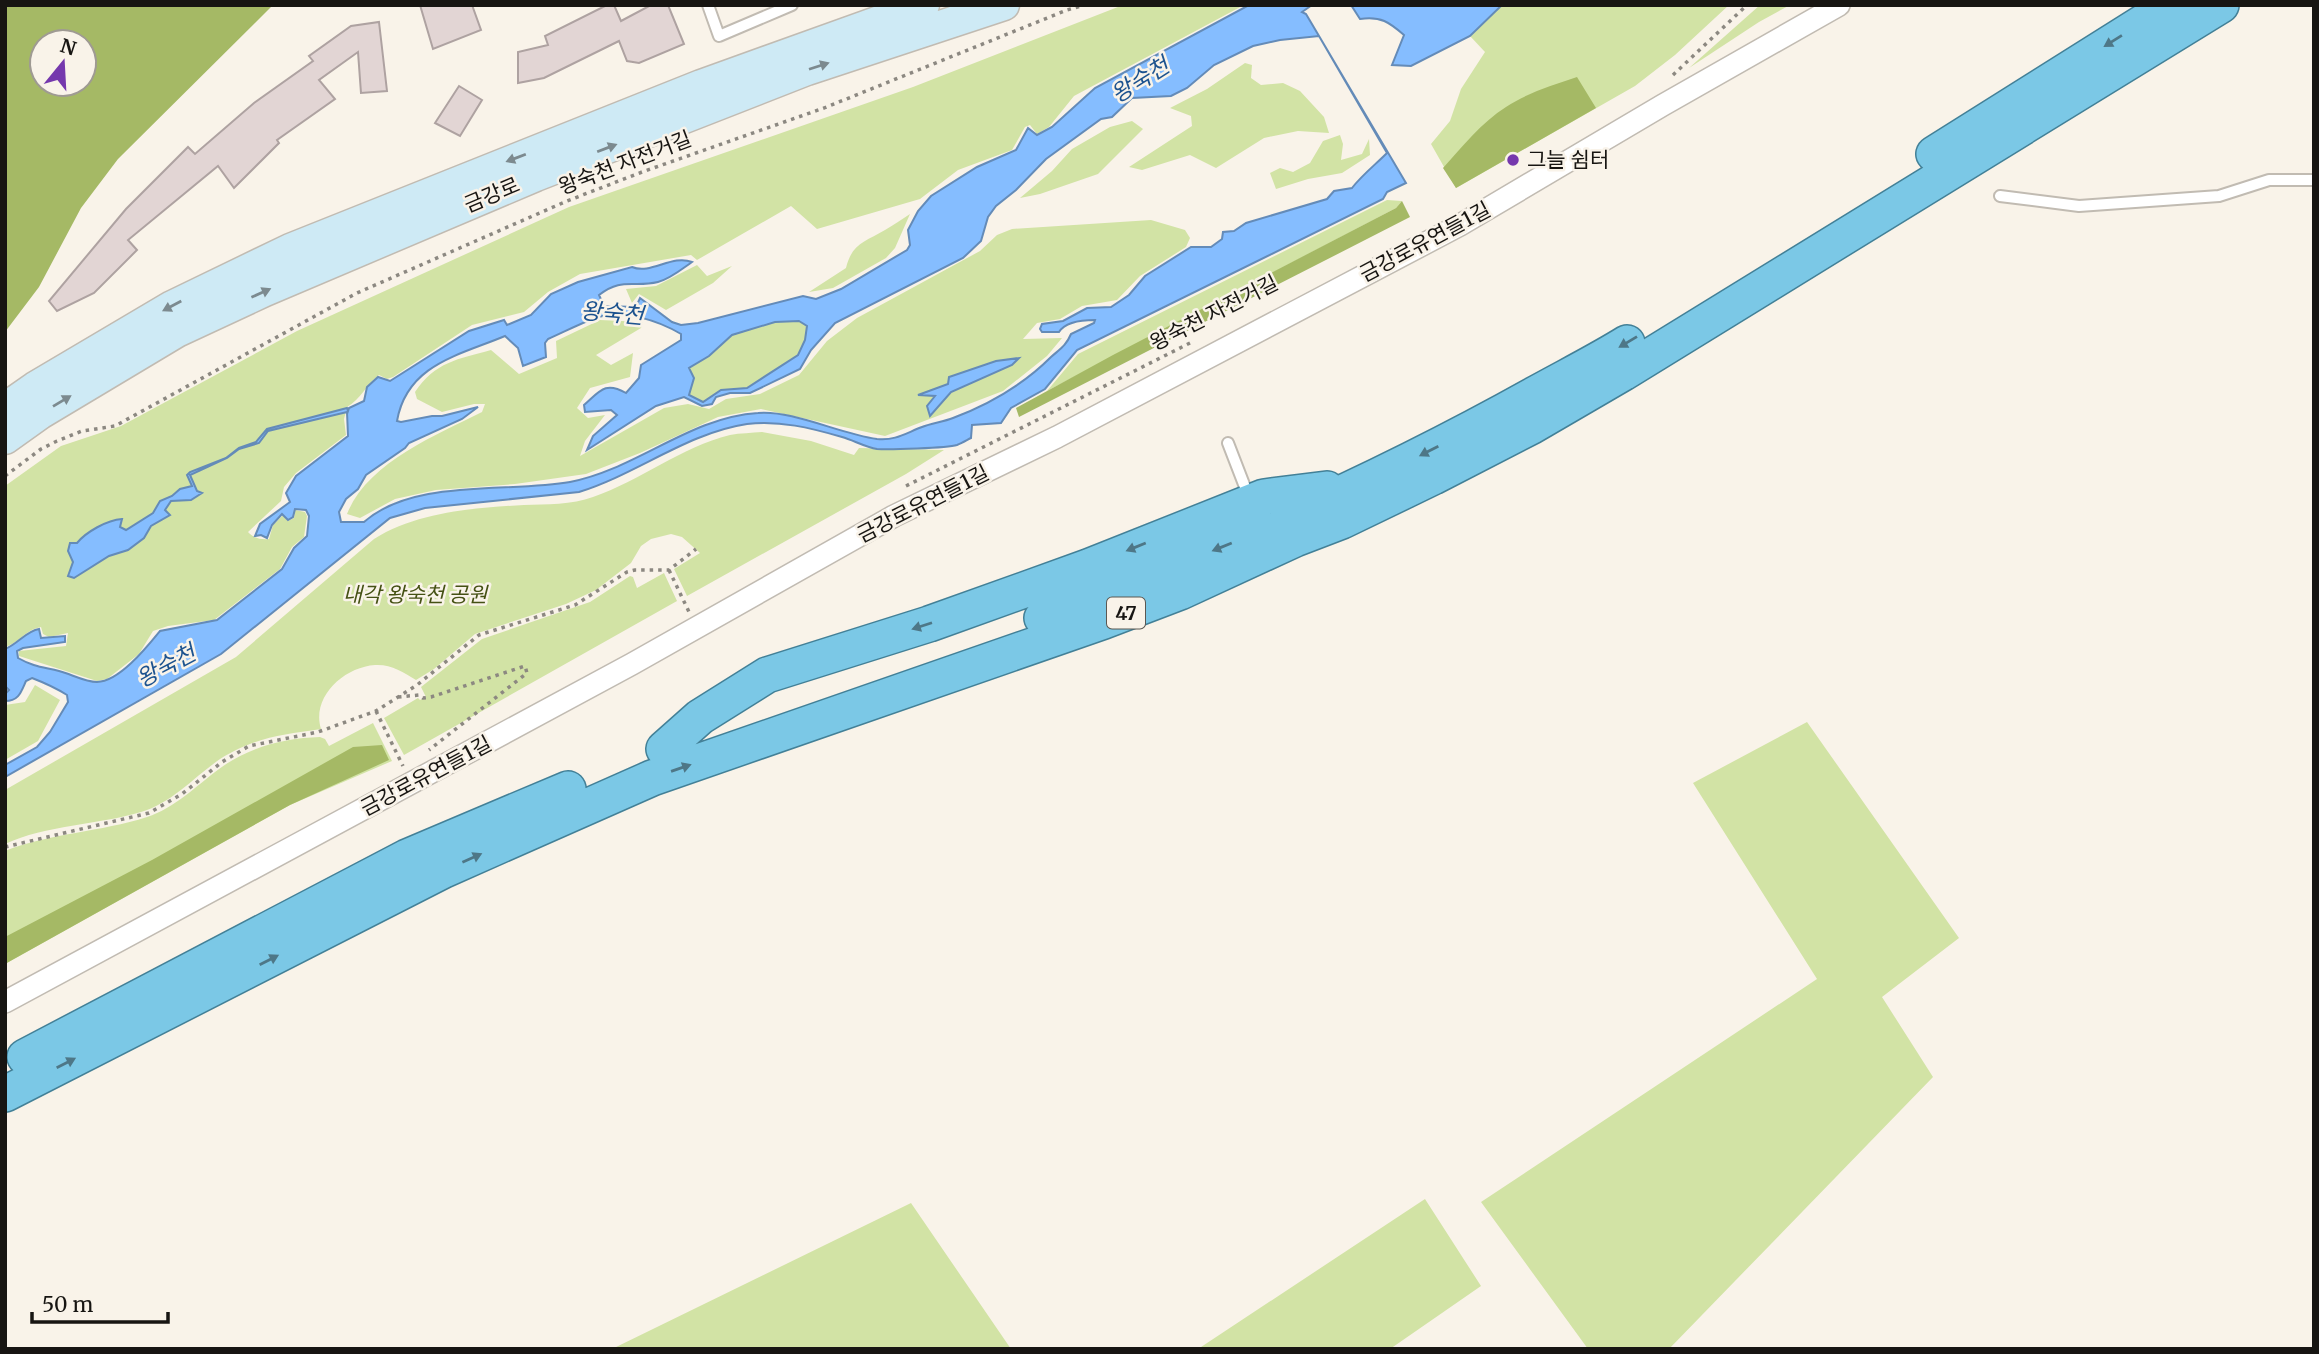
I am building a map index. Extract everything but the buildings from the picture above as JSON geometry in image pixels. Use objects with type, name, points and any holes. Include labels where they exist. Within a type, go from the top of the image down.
[{"type":"highway","name":"47","points":[[5,1067],[407,857],[664,749],[981,640],[1121,588],[1241,539],[1365,482],[1483,424],[1622,346],[2195,11]]},
{"type":"highway","name":"47","points":[[5,1094],[444,870],[652,778],[1154,602],[1342,521],[1433,477],[1532,426],[1623,373],[2195,11]]},
{"type":"highway","points":[[664,749],[700,717],[767,675],[929,624],[1088,566],[1264,497],[1365,482]]},
{"type":"main road","points":[[701,85],[859,16],[891,5]]},
{"type":"main road","name":"금강로","points":[[5,408],[35,387],[172,306],[290,249],[701,85],[924,5]]},
{"type":"main road","name":"금강로","points":[[5,439],[40,414],[177,332],[265,291],[536,176],[807,70],[1004,5]]},
{"type":"street","name":"금강로유연들1길","points":[[5,1002],[632,664],[894,516],[1057,437],[1460,225],[1839,5]]},
{"type":"lane","points":[[708,5],[719,36],[792,5]]},
{"type":"lane","points":[[2000,196],[2079,206],[2218,196],[2269,180],[2314,180]]},
{"type":"lane","points":[[1228,443],[1251,502]]},
{"type":"path","name":"왕숙천 자전거길","points":[[5,476],[49,445],[82,431],[115,426],[357,293],[567,201],[824,108],[1085,5]]},
{"type":"path","points":[[1666,82],[1746,5]]},
{"type":"path","name":"왕숙천 자전거길","points":[[897,492],[1194,341]]},
{"type":"path","points":[[5,848],[149,813],[182,794],[222,762],[250,746],[318,732],[376,711],[418,685],[479,635],[575,605],[627,572],[669,570],[696,549]]},
{"type":"path","points":[[669,570],[689,613]]},
{"type":"path","points":[[396,697],[431,696],[525,666],[527,673],[436,744]]},
{"type":"path","points":[[376,711],[404,768]]},
{"type":"green space","points":[[5,5],[273,5],[118,159],[81,208],[39,287],[5,332]]},
{"type":"green space","points":[[1123,5],[1244,5],[1074,96],[1049,127],[1037,134],[1030,125],[1025,127],[1012,150],[958,170],[920,199],[817,229],[791,206],[697,260],[691,255],[580,274],[548,292],[524,312],[472,325],[393,377],[387,379],[379,375],[347,407],[344,419],[346,435],[296,473],[284,487],[281,501],[248,532],[257,538],[269,539],[273,525],[283,515],[288,521],[294,518],[295,510],[305,512],[307,516],[304,537],[292,547],[280,569],[214,620],[168,626],[153,631],[139,654],[107,679],[97,681],[19,656],[19,651],[66,646],[68,633],[49,637],[43,634],[41,627],[5,647],[5,486],[61,446],[121,426],[297,331],[569,207],[913,87]]},
{"type":"green space","points":[[1502,5],[1729,5],[1675,55],[1635,86],[1456,188],[1431,144],[1450,121],[1461,89],[1485,52],[1470,36]]},
{"type":"green space","points":[[1760,5],[1790,5],[1689,68]]},
{"type":"green space","points":[[1245,63],[1252,65],[1251,78],[1261,85],[1283,83],[1300,91],[1324,117],[1329,133],[1298,131],[1264,138],[1216,168],[1190,155],[1142,170],[1129,167],[1192,126],[1191,116],[1170,108],[1207,89]]},
{"type":"green space","points":[[1577,77],[1596,108],[1456,188],[1443,168],[1481,127],[1514,102]]},
{"type":"green space","points":[[1132,121],[1143,129],[1098,174],[1020,198],[1052,171],[1072,149],[1110,127]]},
{"type":"green space","points":[[1340,135],[1343,144],[1341,160],[1362,154],[1369,139],[1370,155],[1342,173],[1308,179],[1276,189],[1270,173],[1280,168],[1293,172],[1310,163],[1323,141]]},
{"type":"green space","points":[[1387,200],[1402,201],[1396,208],[1047,391],[1078,354]]},
{"type":"green space","points":[[1402,201],[1410,217],[1019,417],[1016,408],[1396,208]]},
{"type":"green space","points":[[910,214],[895,248],[886,258],[833,288],[809,292],[846,268],[852,253],[860,244]]},
{"type":"green space","points":[[1151,220],[1185,230],[1190,238],[1186,247],[1140,276],[1117,300],[1082,306],[1060,319],[1037,323],[1023,339],[1062,338],[1047,356],[1003,391],[885,436],[761,409],[718,417],[640,453],[586,474],[515,484],[436,490],[395,499],[360,518],[347,514],[357,496],[386,465],[424,441],[482,412],[485,404],[442,412],[417,399],[415,392],[431,374],[458,359],[491,350],[519,374],[557,358],[556,341],[600,320],[643,322],[641,328],[596,355],[611,365],[633,353],[630,377],[590,388],[577,408],[588,418],[605,415],[585,441],[580,456],[664,408],[688,404],[709,409],[726,399],[760,394],[799,375],[827,341],[857,318],[980,251],[997,235],[1012,229]]},
{"type":"green space","points":[[697,265],[707,276],[732,266],[713,283],[666,310],[639,294],[632,303],[626,289],[656,286]]},
{"type":"green space","points":[[799,321],[807,325],[805,340],[798,355],[747,388],[721,390],[703,402],[689,395],[694,378],[689,368],[709,356],[732,335],[775,322]]},
{"type":"green space","name":"내각 왕숙천 공원","points":[[762,432],[811,441],[854,455],[859,448],[944,450],[687,596],[674,569],[700,553],[682,537],[671,534],[651,539],[641,546],[631,563],[596,590],[566,604],[475,634],[434,669],[416,680],[397,669],[381,665],[352,671],[326,695],[319,717],[321,729],[281,735],[245,746],[220,759],[182,789],[152,808],[38,833],[5,844],[5,790],[236,657],[374,539],[408,523],[446,513],[585,500],[712,440],[734,434]]},
{"type":"green space","name":"내각 왕숙천 공원","points":[[664,573],[677,601],[404,755],[384,718],[418,698],[420,700],[426,697],[421,687],[482,639],[590,602],[630,576],[637,588]]},
{"type":"green space","points":[[35,685],[60,700],[38,741],[5,760],[5,705],[25,702]]},
{"type":"green space","points":[[1807,722],[1959,938],[1882,997],[1933,1077],[1669,1349],[1588,1349],[1481,1202],[1817,979],[1693,783]]},
{"type":"green space","points":[[373,723],[392,761],[290,805],[5,964],[5,851],[40,840],[112,826],[157,813],[230,761],[254,749],[294,739],[320,737],[325,739],[329,746]]},
{"type":"green space","points":[[382,745],[389,760],[290,805],[5,964],[5,937],[152,860],[353,747]]},
{"type":"green space","points":[[1425,1199],[1481,1286],[1390,1349],[1198,1349]]},
{"type":"green space","points":[[911,1203],[1011,1349],[612,1349]]},
{"type":"water","name":"왕숙천","points":[[1249,5],[1312,5],[1302,12],[1306,14],[1406,183],[1387,192],[1383,199],[1077,350],[1045,389],[1011,408],[1001,423],[972,425],[971,438],[957,445],[877,449],[807,428],[771,423],[747,424],[704,436],[579,492],[425,508],[390,518],[221,654],[5,777],[5,765],[37,747],[50,732],[68,702],[67,695],[32,678],[26,681],[16,698],[5,701],[5,694],[9,690],[5,686],[5,649],[39,629],[41,638],[65,636],[65,642],[23,648],[17,651],[18,658],[97,682],[123,670],[160,631],[217,620],[282,569],[294,548],[307,536],[309,516],[306,510],[295,509],[293,517],[288,520],[282,514],[272,525],[267,538],[255,536],[260,524],[290,502],[286,493],[296,476],[348,436],[347,412],[268,431],[259,443],[239,449],[227,458],[190,475],[197,491],[202,493],[191,500],[171,501],[165,510],[170,515],[151,526],[144,538],[128,550],[109,556],[74,578],[68,576],[73,562],[68,551],[70,543],[77,543],[97,527],[116,520],[122,519],[120,527],[126,530],[153,513],[160,501],[180,489],[192,486],[187,475],[190,472],[226,458],[239,448],[256,442],[267,429],[347,408],[348,411],[364,401],[367,387],[378,377],[390,381],[469,331],[504,320],[507,325],[531,315],[551,294],[578,282],[632,267],[647,268],[684,260],[692,262],[662,281],[614,286],[599,295],[604,306],[636,307],[640,298],[672,322],[681,325],[803,296],[816,299],[841,289],[907,250],[910,245],[908,230],[918,211],[931,196],[977,167],[1016,150],[1028,128],[1037,135],[1052,127],[1095,88]],"holes":[[[1319,36],[1387,153],[1352,188],[1334,191],[1327,199],[1246,223],[1234,231],[1223,232],[1222,239],[1211,247],[1191,247],[1145,276],[1129,295],[1111,307],[1087,308],[1063,321],[1042,324],[1042,332],[1059,332],[1070,323],[1095,320],[1071,334],[1067,342],[1029,376],[980,406],[895,438],[883,439],[786,415],[758,413],[733,417],[686,433],[618,466],[570,482],[435,493],[385,508],[364,522],[341,522],[339,512],[366,475],[409,443],[462,419],[478,407],[442,416],[397,421],[412,386],[424,374],[454,356],[505,336],[518,348],[523,366],[546,357],[545,343],[548,339],[592,319],[608,315],[630,315],[681,334],[681,340],[641,365],[639,378],[626,393],[619,389],[603,389],[584,405],[585,412],[611,410],[617,415],[593,436],[587,450],[656,406],[684,397],[702,406],[712,404],[716,397],[730,393],[750,393],[800,369],[811,350],[835,323],[963,258],[981,241],[988,217],[996,206],[1046,159],[1101,119],[1112,117],[1132,98],[1171,96],[1187,88],[1214,65],[1253,46]],[[799,321],[807,326],[805,340],[798,355],[747,388],[721,390],[703,402],[689,395],[694,378],[689,368],[709,356],[732,335],[775,322]]]},
{"type":"water","points":[[1351,5],[1502,5],[1470,36],[1411,66],[1392,65],[1404,35],[1384,21],[1374,18],[1360,19]]},
{"type":"water","points":[[1019,358],[1012,365],[951,392],[930,416],[927,406],[935,396],[918,395],[948,384],[949,377],[996,361]]},
{"type":"place","name":"그늘 쉼터","points":[[1513,160]]}]
